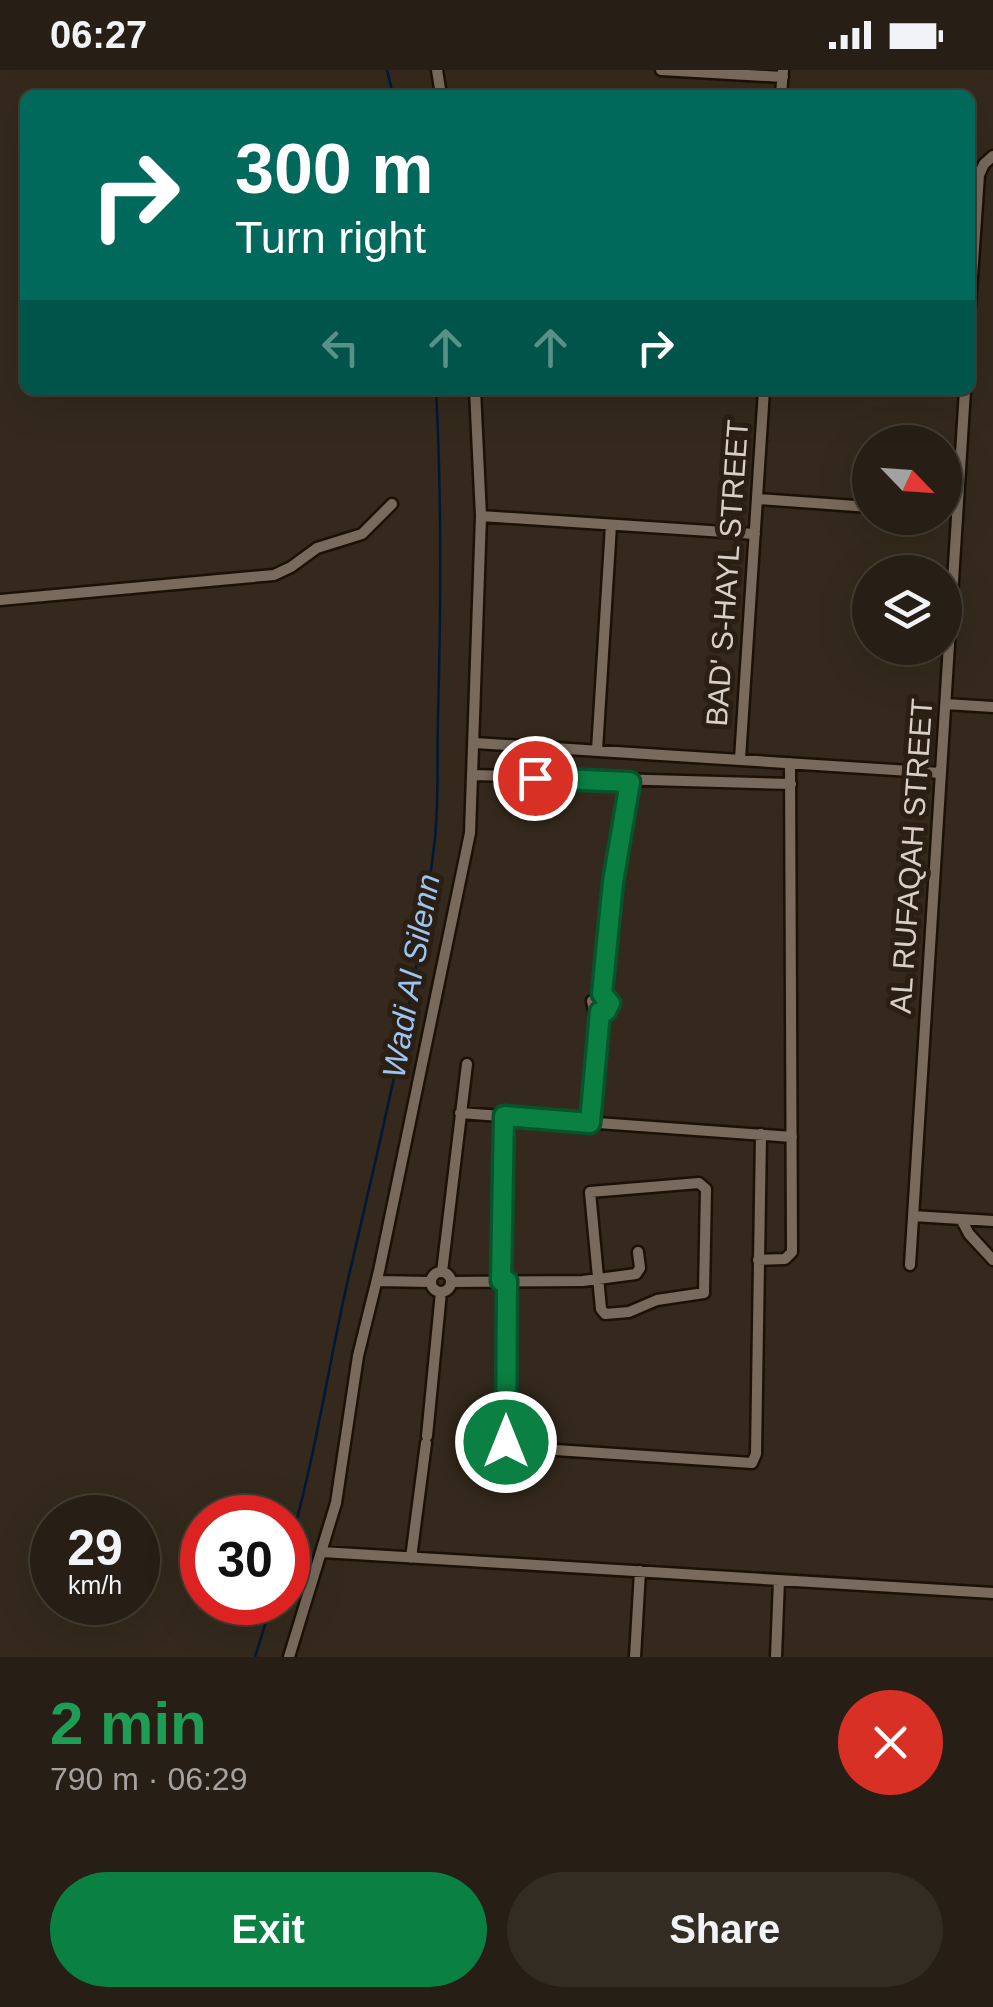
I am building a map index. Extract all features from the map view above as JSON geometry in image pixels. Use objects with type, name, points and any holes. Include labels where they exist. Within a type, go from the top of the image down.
[{"type":"street","points":[[661,70],[783,74]]},
{"type":"street","points":[[975,212],[979,175],[993,156]]},
{"type":"street","points":[[289,1657],[336,1503],[358,1356],[468,849],[482,516],[474,395]]},
{"type":"street","name":"BAD' S-HAYL STREET","points":[[740,760],[764,395]]},
{"type":"street","name":"AL RUFAQAH STREET","points":[[961,425],[964,395]]},
{"type":"street","points":[[758,500],[852,506]]},
{"type":"street","points":[[0,600],[274,575],[291,568],[317,548],[362,534],[392,504]]},
{"type":"street","points":[[482,516],[755,534]]},
{"type":"street","points":[[597,750],[611,525]]},
{"type":"street","name":"AL RUFAQAH STREET","points":[[910,1265],[946,704],[950,535]]},
{"type":"street","points":[[946,704],[993,707]]},
{"type":"street","points":[[475,743],[941,773]]},
{"type":"street","points":[[758,1260],[785,1259],[791,1255],[790,763]]},
{"type":"street","points":[[474,775],[791,784]]},
{"type":"street","points":[[590,1123],[600,1012],[594,1010],[592,1001],[602,994],[613,882],[630,782]]},
{"type":"street","points":[[442,1272],[467,1064]]},
{"type":"street","points":[[460,1113],[792,1137]]},
{"type":"street","points":[[504,1116],[508,1446],[750,1465],[756,1454],[761,1134]]},
{"type":"street","points":[[704,1184],[704,1293],[656,1300],[608,1315],[601,1309],[598,1280],[590,1192],[704,1184]]},
{"type":"street","points":[[913,1216],[993,1221]]},
{"type":"street","points":[[961,1219],[972,1238],[993,1260]]},
{"type":"street","points":[[451,1282],[598,1280],[636,1274],[640,1268],[638,1252]]},
{"type":"street","points":[[441,1292],[432,1282],[434,1275],[442,1272]]},
{"type":"street","points":[[441,1292],[451,1282],[442,1272]]},
{"type":"street","points":[[377,1282],[432,1282]]},
{"type":"street","points":[[411,1558],[441,1292]]},
{"type":"street","points":[[322,1552],[993,1594]]},
{"type":"street","points":[[635,1657],[640,1571]]},
{"type":"street","points":[[776,1657],[779,1580]]},
{"type":"waterway","name":"Wadi Al Silenn","points":[[387,70],[392,90]]},
{"type":"waterway","name":"Wadi Al Silenn","points":[[302,1495],[397,1062],[419,951],[435,838],[440,553],[436,395]]},
{"type":"waterway","name":"Wadi Al Silenn","points":[[255,1657],[265,1625]]},
{"type":"route","points":[[506,1442],[507,1281],[501,1281],[504,1116],[590,1123],[600,1012],[606,1011],[610,1003],[602,994],[613,882],[630,782],[535,778]]}]
